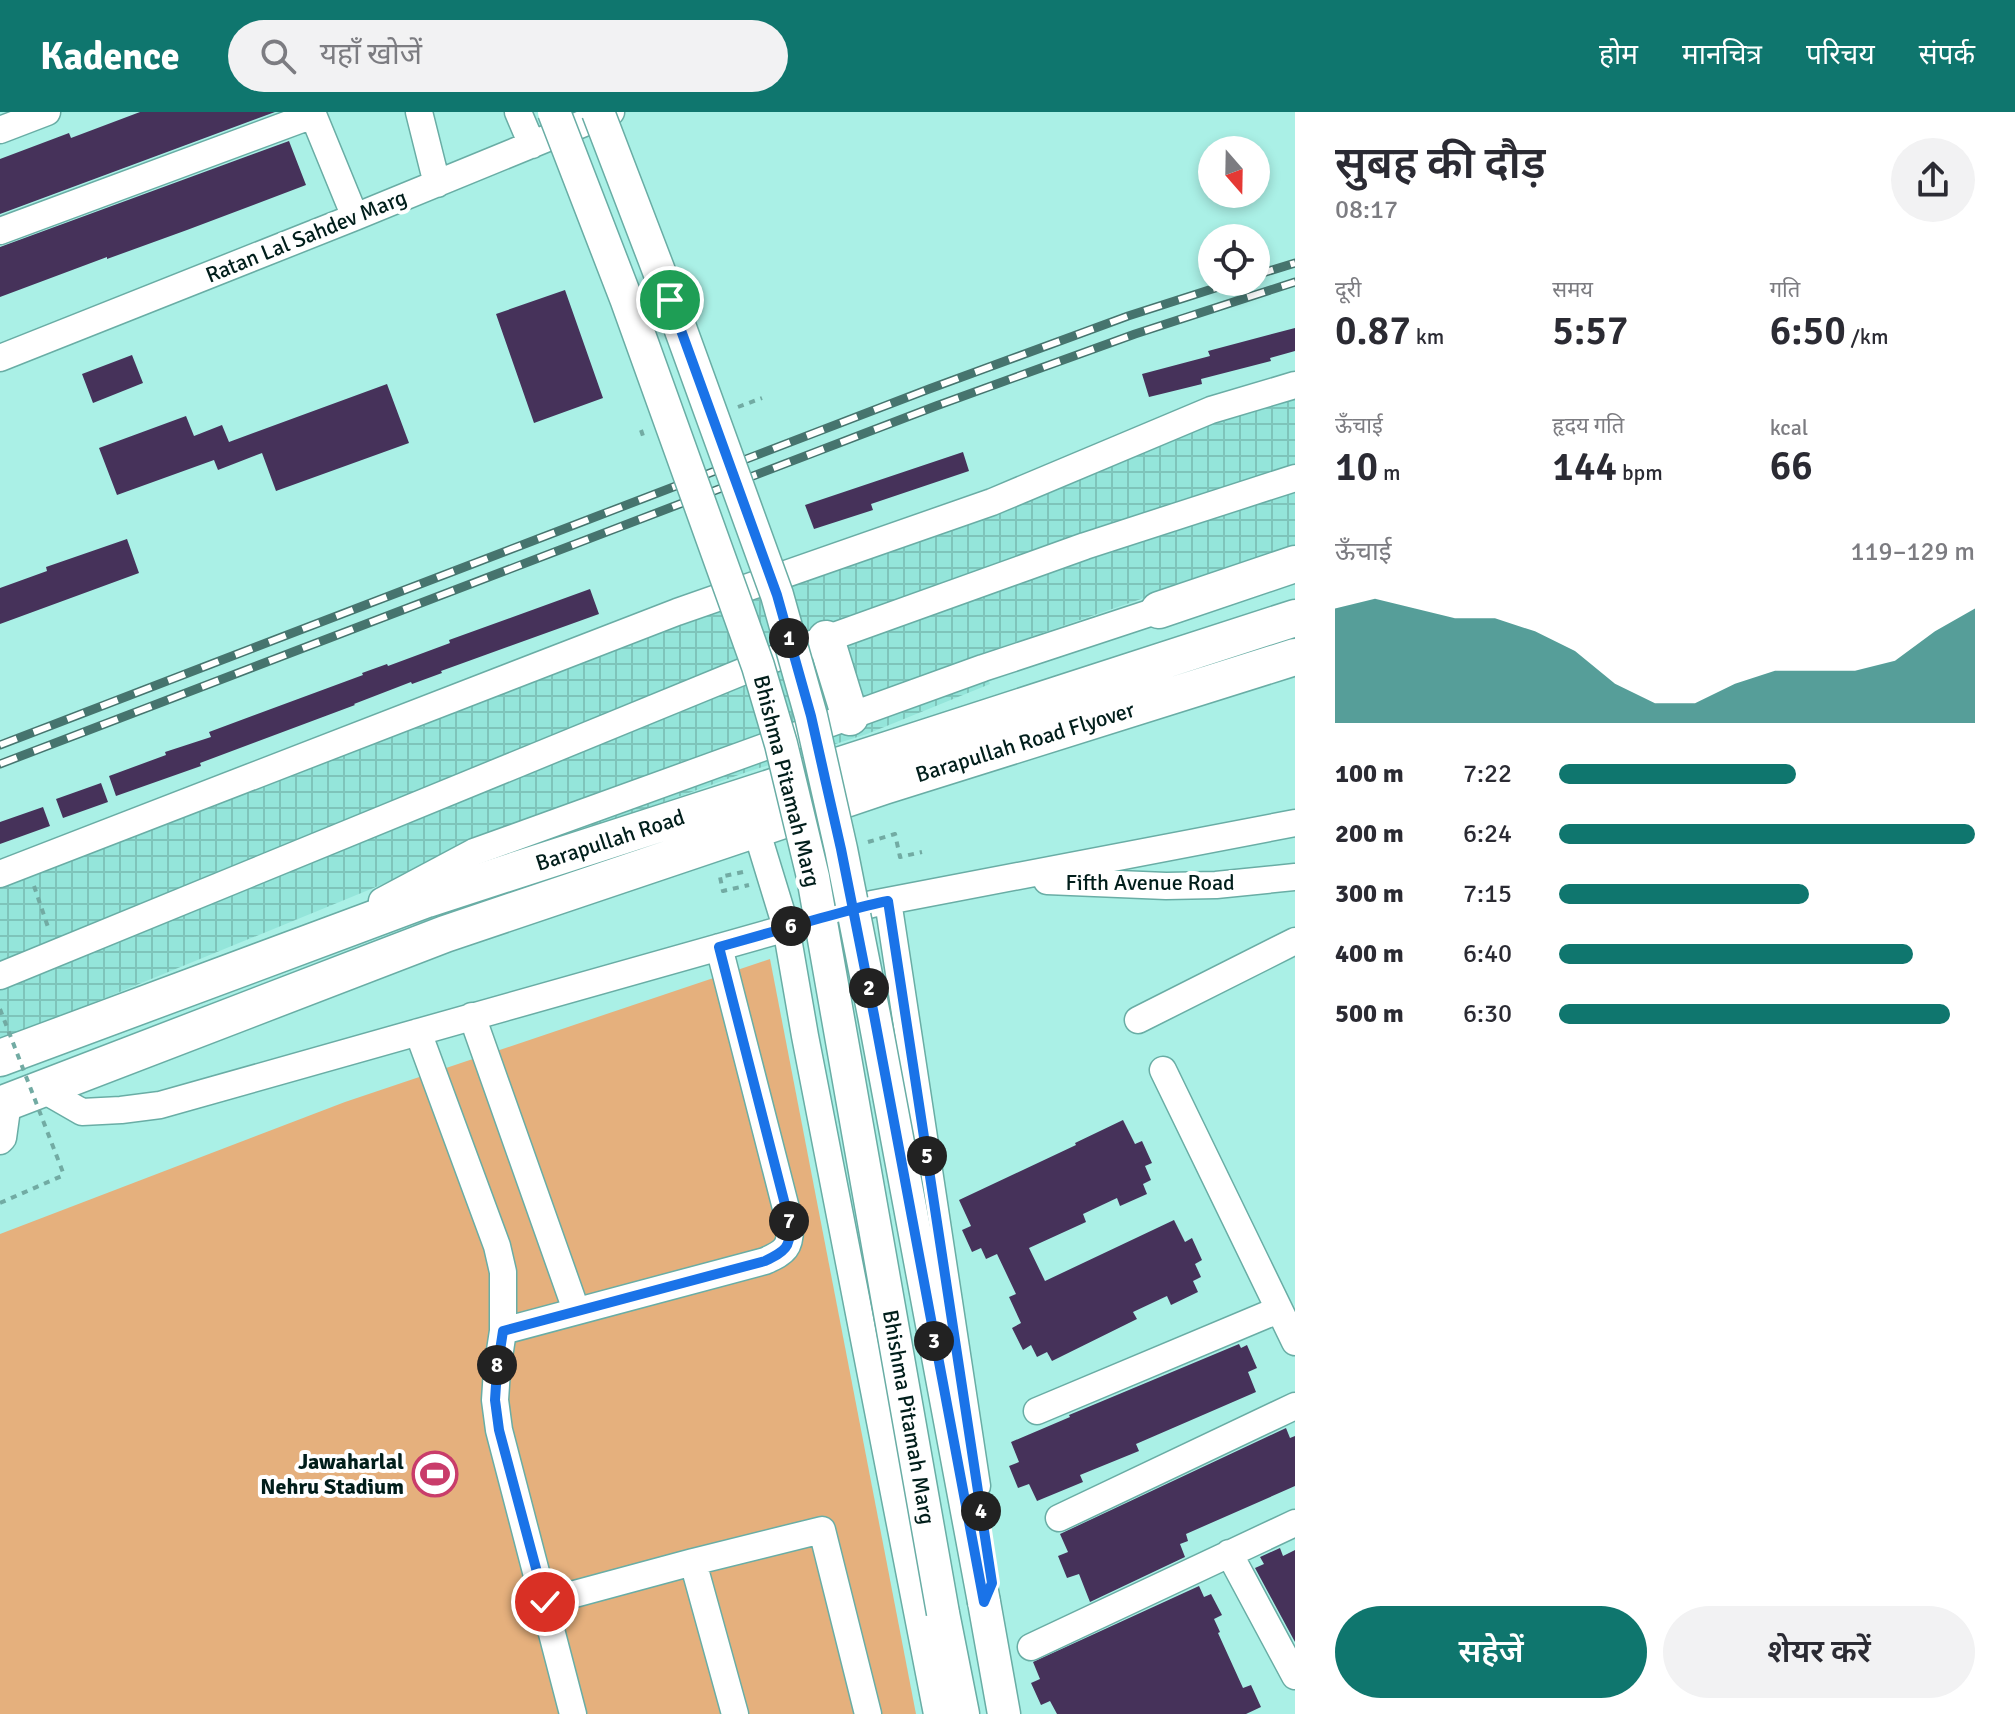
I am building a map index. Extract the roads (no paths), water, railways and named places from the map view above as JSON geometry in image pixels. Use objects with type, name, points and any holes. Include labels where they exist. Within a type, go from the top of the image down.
[{"type":"highway","points":[[1159,610],[1295,564]]},
{"type":"highway","points":[[1212,592],[1226,640],[1295,618]]},
{"type":"highway","points":[[826,639],[850,717]]},
{"type":"highway","name":"Barapullah Road","points":[[0,1058],[442,894],[1226,640]]},
{"type":"highway","name":"Barapullah Road Flyover","points":[[756,829],[1295,657]]},
{"type":"highway","name":"Barapullah Road","points":[[4,1103],[445,934],[756,829]]},
{"type":"main road","name":"Bhishma Pitamah Marg","points":[[554,112],[627,301],[718,554],[758,666],[781,744],[813,877],[963,1714]]},
{"type":"main road","name":"Bhishma Pitamah Marg","points":[[598,112],[777,595],[811,716],[874,1015],[1004,1714]]},
{"type":"street","points":[[0,130],[47,112]]},
{"type":"street","points":[[518,112],[532,145]]},
{"type":"street","name":"Ratan Lal Sahdev Marg","points":[[0,358],[611,112]]},
{"type":"street","points":[[0,231],[313,113],[355,217]]},
{"type":"street","points":[[420,116],[437,184]]},
{"type":"street","points":[[0,874],[677,612],[992,502],[1211,410],[1295,385]]},
{"type":"street","points":[[0,976],[745,669],[1085,546],[1295,478]]},
{"type":"street","points":[[294,949],[474,852],[983,668],[1159,610]]},
{"type":"street","points":[[42,1089],[82,1112],[160,1105],[786,927],[888,901],[1295,823]]},
{"type":"street","points":[[756,829],[786,927],[937,1714]]},
{"type":"street","name":"Fifth Avenue Road","points":[[1005,879],[1166,886],[1216,885],[1295,877]]},
{"type":"street","points":[[888,901],[992,1583],[984,1602]]},
{"type":"street","points":[[1138,1020],[1295,941]]},
{"type":"street","points":[[503,1331],[765,1261],[781,1253],[791,1239],[790,1224],[719,947]]},
{"type":"street","points":[[472,1016],[576,1310]]},
{"type":"street","points":[[418,1032],[497,1246],[503,1272],[503,1331],[495,1400],[499,1430],[573,1714]]},
{"type":"street","points":[[1163,1070],[1295,1342]]},
{"type":"street","points":[[0,1141],[3,1138],[4,1103]]},
{"type":"street","points":[[1037,1411],[1278,1310]]},
{"type":"street","points":[[1059,1518],[1295,1406]]},
{"type":"street","points":[[1031,1647],[1295,1523]]},
{"type":"street","points":[[545,1602],[822,1530],[868,1714]]},
{"type":"street","points":[[1229,1553],[1295,1676]]},
{"type":"street","points":[[693,1562],[735,1714]]},
{"type":"railway","points":[[1270,271],[1295,263]]},
{"type":"railway","points":[[0,764],[936,406],[1135,334],[1295,282]]},
{"type":"railway","points":[[0,745],[929,389],[1198,294]]},
{"type":"place","name":"Jawaharlal Nehru Stadium","points":[[435,1474]]}]
